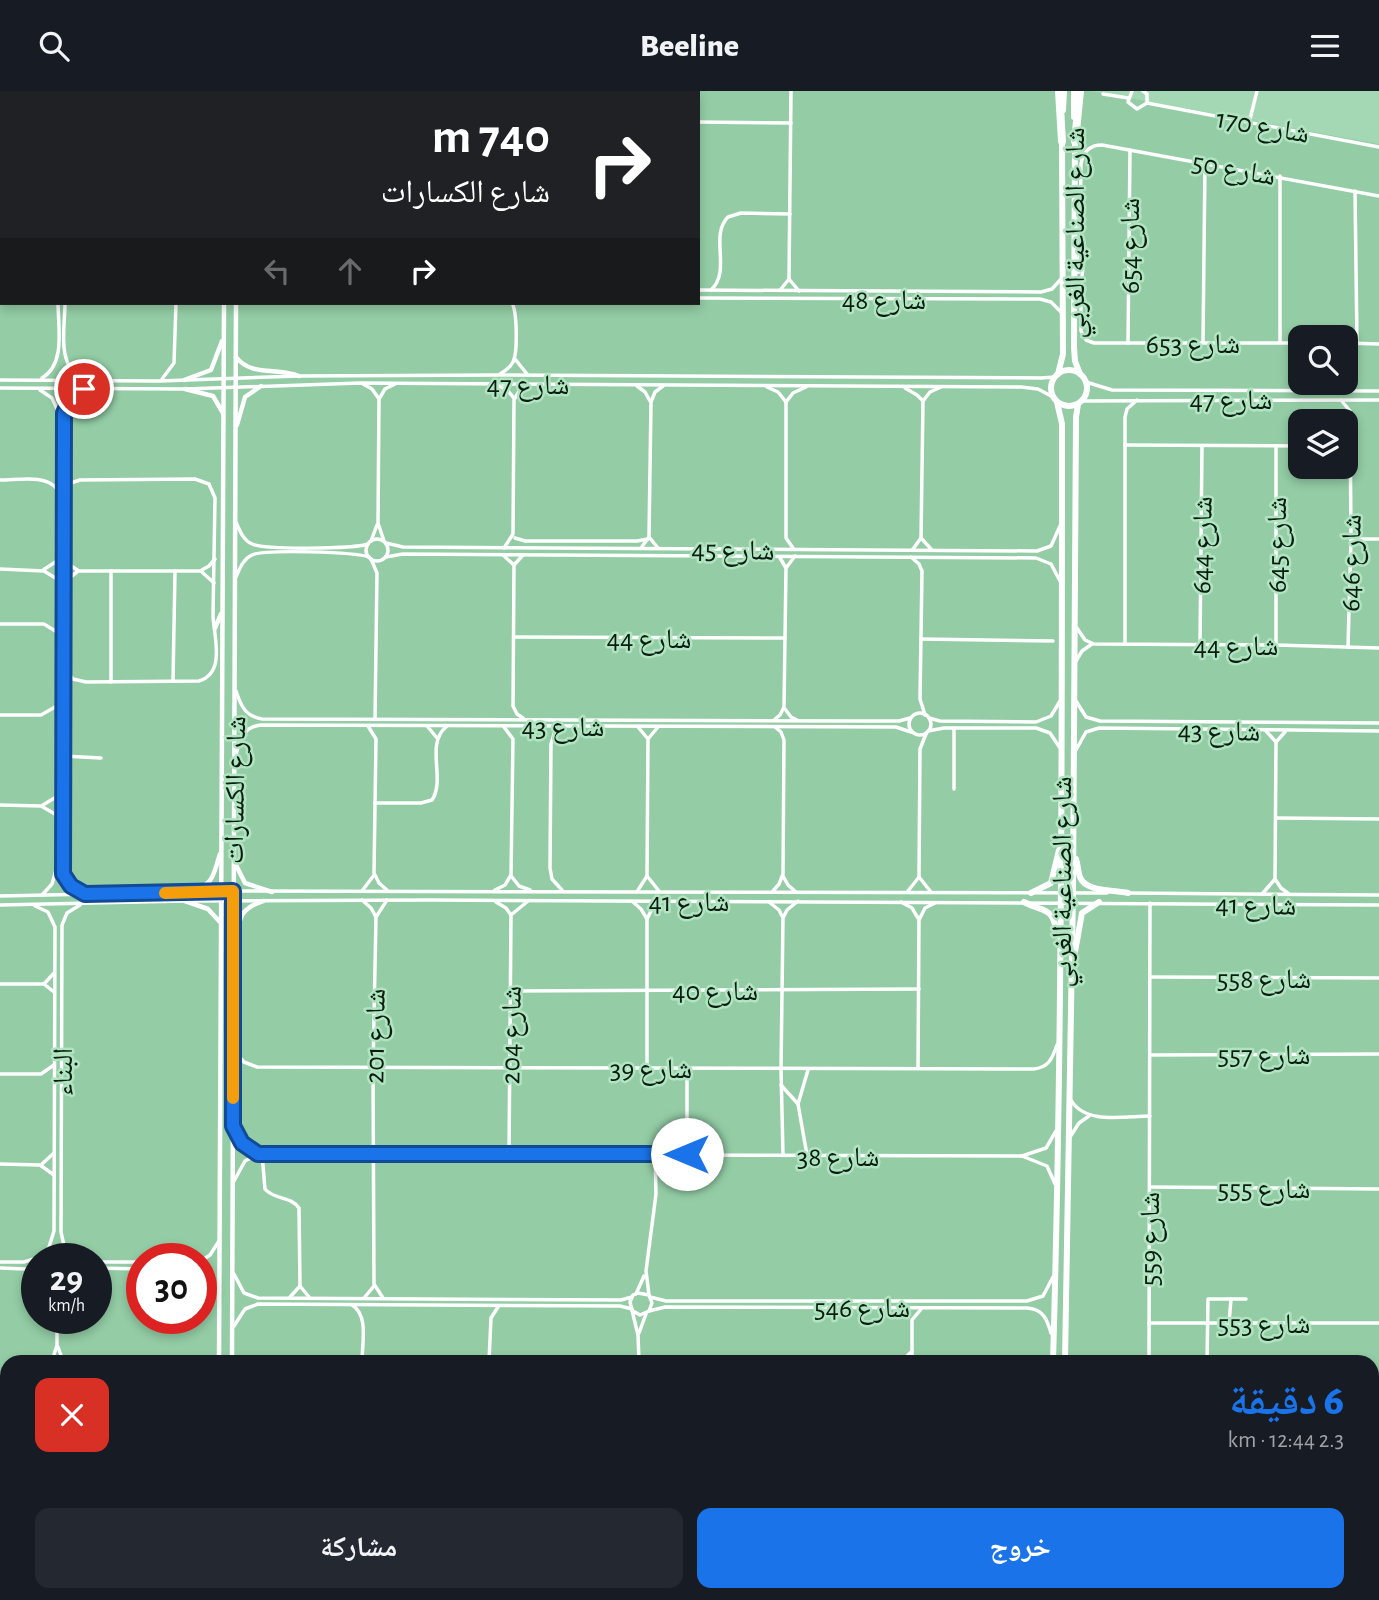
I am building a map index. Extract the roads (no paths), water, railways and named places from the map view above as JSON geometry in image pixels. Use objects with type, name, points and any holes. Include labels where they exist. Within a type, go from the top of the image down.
[{"type":"highway","points":[[1061,91],[1062,141]]},
{"type":"highway","points":[[1075,141],[1080,91]]},
{"type":"main road","name":"شارع الصناعية الغربي","points":[[1074,91],[1074,354],[1080,374]]},
{"type":"main road","name":"شارع الصناعية الغربي","points":[[1056,375],[1063,359],[1062,141]]},
{"type":"main road","points":[[1074,290],[1081,253]]},
{"type":"main road","points":[[1069,370],[1080,374],[1086,382],[1087,393],[1081,402],[1068,406],[1055,400],[1051,387],[1056,375],[1069,370]]},
{"type":"main road","name":"شارع الصناعية الغربي","points":[[1053,1355],[1062,838],[1062,424],[1055,400]]},
{"type":"main road","name":"شارع الصناعية الغربي","points":[[1065,1355],[1074,852],[1076,417],[1081,402]]},
{"type":"main road","points":[[1031,893],[1051,883],[1062,838]]},
{"type":"main road","points":[[1074,852],[1084,884],[1093,888],[1128,893]]},
{"type":"main road","points":[[1024,902],[1051,913],[1060,947]]},
{"type":"main road","points":[[1072,961],[1082,913],[1099,902]]},
{"type":"street","points":[[779,291],[789,279],[791,91]]},
{"type":"street","points":[[1103,94],[1128,98],[1132,91]]},
{"type":"street","points":[[1143,91],[1147,94],[1147,103]]},
{"type":"street","points":[[1249,123],[1257,91]]},
{"type":"street","name":"شارع 170","points":[[1128,98],[1130,106],[1138,109],[1147,103],[1379,147]]},
{"type":"street","points":[[700,122],[791,123]]},
{"type":"street","name":"شارع 50","points":[[1081,253],[1081,164],[1083,155],[1089,148],[1102,145],[1379,195]]},
{"type":"street","name":"شارع 654","points":[[1128,343],[1130,150]]},
{"type":"street","points":[[1203,342],[1205,163]]},
{"type":"street","points":[[1280,176],[1280,343]]},
{"type":"street","points":[[1355,191],[1357,325]]},
{"type":"street","points":[[711,290],[720,279],[721,227],[729,217],[741,213],[790,214]]},
{"type":"street","name":"شارع 653","points":[[1081,253],[1081,331],[1086,339],[1094,343],[1288,343]]},
{"type":"street","name":"شارع 48","points":[[700,290],[1041,292],[1052,289],[1063,277]]},
{"type":"street","points":[[720,279],[730,290]]},
{"type":"street","points":[[789,279],[799,291]]},
{"type":"street","name":"شارع 48","points":[[700,298],[1040,299],[1056,305],[1063,315]]},
{"type":"street","points":[[40,380],[49,374],[58,360],[57,305]]},
{"type":"street","points":[[66,305],[65,360],[72,372],[84,380]]},
{"type":"street","points":[[160,381],[174,363],[176,305]]},
{"type":"street","name":"شارع الكسارات","points":[[219,1355],[224,305]]},
{"type":"street","name":"شارع الكسارات","points":[[232,1355],[236,305]]},
{"type":"street","points":[[513,305],[516,311]]},
{"type":"street","points":[[518,305],[515,359],[529,375]]},
{"type":"street","points":[[184,380],[211,370],[224,337]]},
{"type":"street","points":[[1358,343],[1379,344]]},
{"type":"street","points":[[235,355],[243,366],[250,369],[279,371],[299,376]]},
{"type":"street","points":[[499,375],[508,369],[515,359]]},
{"type":"street","name":"شارع 47","points":[[0,380],[160,381],[235,377],[499,375],[1041,379],[1056,375]]},
{"type":"street","name":"شارع 47","points":[[1086,382],[1112,390],[1379,391]]},
{"type":"street","points":[[360,383],[372,389],[379,399]]},
{"type":"street","name":"شارع 47","points":[[0,389],[185,389],[360,383],[1030,387],[1055,400]]},
{"type":"street","points":[[377,573],[388,550],[378,523],[379,399],[385,389],[397,383]]},
{"type":"street","points":[[494,384],[507,390],[514,400]]},
{"type":"street","points":[[504,548],[514,536],[514,400],[519,391],[532,384]]},
{"type":"street","points":[[635,385],[645,392],[651,403]]},
{"type":"street","points":[[641,548],[648,538],[651,403],[655,393],[663,385]]},
{"type":"street","points":[[234,436],[244,397],[261,386]]},
{"type":"street","points":[[764,386],[778,392],[786,402]]},
{"type":"street","points":[[795,549],[786,538],[786,402],[793,393],[808,386]]},
{"type":"street","points":[[900,387],[914,392],[923,401]]},
{"type":"street","points":[[911,551],[921,538],[923,401],[930,392],[943,387]]},
{"type":"street","points":[[38,389],[49,396],[57,407],[58,469],[55,873],[52,884],[41,896]]},
{"type":"street","points":[[84,389],[71,398],[64,413],[63,874],[71,886],[85,894]]},
{"type":"street","points":[[185,389],[212,396],[223,414]]},
{"type":"street","points":[[1125,644],[1126,412],[1138,399]]},
{"type":"street","name":"شارع 47","points":[[1081,402],[1138,399],[1379,400]]},
{"type":"street","name":"شارع 646","points":[[1339,399],[1349,409]]},
{"type":"street","points":[[1125,445],[1288,446]]},
{"type":"street","name":"شارع 644","points":[[1200,644],[1202,446]]},
{"type":"street","name":"شارع 645","points":[[1276,446],[1276,645]]},
{"type":"street","points":[[45,480],[58,469]]},
{"type":"street","name":"شارع الكسارات","points":[[64,491],[80,480],[195,479],[209,484],[215,498],[213,616],[216,664],[208,677],[199,681],[173,681]]},
{"type":"street","name":"شارع 646","points":[[1348,647],[1351,539],[1349,479]]},
{"type":"street","points":[[0,480],[45,480],[58,490]]},
{"type":"street","points":[[235,519],[247,541],[262,547],[350,547],[376,539],[385,542]]},
{"type":"street","name":"شارع 45","points":[[385,542],[403,547],[1042,551],[1055,541],[1062,520]]},
{"type":"street","points":[[375,719],[377,573],[366,551],[378,523]]},
{"type":"street","points":[[514,536],[525,541],[637,541],[648,538]]},
{"type":"street","points":[[514,536],[525,548]]},
{"type":"street","points":[[648,538],[658,548]]},
{"type":"street","points":[[777,549],[786,538]]},
{"type":"street","points":[[921,538],[932,550]]},
{"type":"street","points":[[1351,539],[1379,539]]},
{"type":"street","points":[[235,579],[244,561],[257,553],[351,553],[376,561],[385,558]]},
{"type":"street","name":"شارع 45","points":[[385,558],[403,554],[525,554],[1042,558],[1055,568],[1062,586]]},
{"type":"street","points":[[502,554],[514,565]]},
{"type":"street","points":[[501,719],[509,714],[513,706],[514,565],[525,554]]},
{"type":"street","points":[[773,720],[780,715],[784,707],[786,568],[778,556]]},
{"type":"street","points":[[786,568],[795,556]]},
{"type":"street","points":[[64,582],[79,571],[200,571],[209,566],[216,557]]},
{"type":"street","points":[[911,557],[917,561],[922,571]]},
{"type":"street","points":[[932,557],[922,571],[920,699],[931,723],[920,749],[919,877],[932,893]]},
{"type":"street","points":[[64,560],[79,571]]},
{"type":"street","points":[[0,569],[41,570],[50,568],[57,561]]},
{"type":"street","points":[[41,570],[57,579]]},
{"type":"street","points":[[111,571],[111,682]]},
{"type":"street","points":[[64,669],[73,679],[79,681],[173,681],[175,571]]},
{"type":"street","points":[[200,571],[209,576],[215,585]]},
{"type":"street","points":[[215,628],[222,610]]},
{"type":"street","points":[[44,624],[57,615]]},
{"type":"street","points":[[1074,623],[1082,637],[1094,644],[1082,651],[1074,666]]},
{"type":"street","points":[[0,624],[44,624],[57,632]]},
{"type":"street","name":"شارع 44","points":[[514,637],[785,638]]},
{"type":"street","points":[[921,639],[1053,641]]},
{"type":"street","name":"شارع 44","points":[[1094,644],[1379,648]]},
{"type":"street","name":"شارع 43","points":[[235,687],[242,708],[257,719],[899,721],[912,716]]},
{"type":"street","name":"شارع 43","points":[[1074,697],[1086,717],[1100,721],[1379,723]]},
{"type":"street","points":[[920,699],[908,725],[920,749]]},
{"type":"street","points":[[912,716],[927,716],[940,721],[1042,721],[1051,716],[1061,699]]},
{"type":"street","points":[[41,715],[56,705]]},
{"type":"street","points":[[513,706],[517,714],[525,719]]},
{"type":"street","points":[[784,707],[791,717],[799,720]]},
{"type":"street","points":[[0,715],[41,715],[56,724]]},
{"type":"street","name":"شارع 43","points":[[235,757],[243,733],[256,725],[896,727],[912,732]]},
{"type":"street","points":[[366,725],[376,739],[374,873],[379,883],[388,891]]},
{"type":"street","points":[[376,739],[387,725]]},
{"type":"street","points":[[427,726],[438,738]]},
{"type":"street","points":[[375,803],[421,803],[432,800],[436,789],[438,738],[447,726]]},
{"type":"street","points":[[493,891],[505,885],[511,875],[513,740],[503,726]]},
{"type":"street","points":[[513,740],[522,726]]},
{"type":"street","points":[[561,726],[554,734],[551,744],[550,868],[555,884],[564,891]]},
{"type":"street","points":[[637,727],[648,739]]},
{"type":"street","points":[[636,892],[647,876],[648,739],[659,727]]},
{"type":"street","points":[[771,893],[783,874],[784,740],[781,732],[774,727]]},
{"type":"street","points":[[784,740],[796,727]]},
{"type":"street","points":[[912,732],[927,733],[939,728],[1041,729],[1050,733],[1062,751]]},
{"type":"street","points":[[954,728],[954,789]]},
{"type":"street","name":"شارع 43","points":[[1074,755],[1083,735],[1094,729],[1379,731]]},
{"type":"street","points":[[1266,730],[1276,742],[1275,879],[1281,888],[1290,894]]},
{"type":"street","points":[[1276,742],[1286,730]]},
{"type":"street","points":[[63,756],[101,758]]},
{"type":"street","points":[[41,806],[56,797]]},
{"type":"street","points":[[0,805],[41,806],[48,808],[56,816]]},
{"type":"street","points":[[1276,818],[1379,819]]},
{"type":"street","points":[[189,893],[212,881],[222,846]]},
{"type":"street","points":[[234,859],[244,883],[272,892]]},
{"type":"street","points":[[361,892],[374,873]]},
{"type":"street","points":[[783,874],[788,885],[798,893]]},
{"type":"street","points":[[511,875],[516,883],[532,891]]},
{"type":"street","points":[[647,876],[660,892]]},
{"type":"street","points":[[906,893],[919,877]]},
{"type":"street","points":[[1262,894],[1275,879]]},
{"type":"street","name":"شارع 41","points":[[0,896],[221,891],[1379,895]]},
{"type":"street","points":[[362,900],[376,917],[387,900]]},
{"type":"street","points":[[493,900],[506,908],[511,915],[529,900]]},
{"type":"street","name":"شارع 41","points":[[0,905],[185,901],[529,900],[1379,905]]},
{"type":"street","points":[[185,901],[208,909],[220,923]]},
{"type":"street","points":[[232,955],[242,912],[264,901]]},
{"type":"street","points":[[647,1068],[647,919],[652,909],[661,901]]},
{"type":"street","points":[[767,901],[779,910],[783,918]]},
{"type":"street","points":[[783,1155],[780,1069],[783,918],[787,910],[798,901]]},
{"type":"street","points":[[632,902],[642,909],[647,919]]},
{"type":"street","points":[[900,902],[912,908],[919,920]]},
{"type":"street","points":[[918,1068],[919,920],[925,908],[938,902]]},
{"type":"street","name":"شارع 559","points":[[1149,1355],[1150,903]]},
{"type":"street","name":"البناء","points":[[64,1243],[61,1231],[62,925],[69,910],[83,904]]},
{"type":"street","name":"البناء","points":[[33,905],[46,910],[54,921],[54,1231],[50,1243]]},
{"type":"street","name":"شارع 204","points":[[509,1154],[511,915]]},
{"type":"street","name":"شارع 201","points":[[373,1154],[376,917]]},
{"type":"street","points":[[44,984],[55,972]]},
{"type":"street","name":"شارع 558","points":[[1150,977],[1379,978]]},
{"type":"street","points":[[0,984],[44,984],[55,994]]},
{"type":"street","name":"شارع 40","points":[[511,991],[919,989]]},
{"type":"street","name":"شارع 39","points":[[233,1046],[239,1058],[257,1067],[808,1070],[1042,1068],[1051,1062],[1060,1036]]},
{"type":"street","name":"شارع 557","points":[[1150,1055],[1379,1054]]},
{"type":"street","points":[[0,1074],[41,1074],[49,1071],[55,1064]]},
{"type":"street","points":[[687,1068],[687,1154]]},
{"type":"street","points":[[807,1156],[798,1104],[808,1070]]},
{"type":"street","points":[[41,1074],[55,1084]]},
{"type":"street","points":[[781,1084],[798,1104]]},
{"type":"street","points":[[1071,1098],[1080,1111],[1089,1116],[1150,1116]]},
{"type":"street","points":[[1069,1139],[1079,1123],[1089,1116]]},
{"type":"street","points":[[1022,1156],[1046,1148],[1059,1123]]},
{"type":"street","points":[[233,1126],[242,1143],[260,1154]]},
{"type":"street","points":[[0,1164],[40,1165],[48,1160],[54,1151]]},
{"type":"street","points":[[233,1183],[245,1161],[260,1154]]},
{"type":"street","points":[[260,1154],[264,1189],[270,1195],[295,1203],[299,1208],[300,1286],[311,1298]]},
{"type":"street","name":"شارع 38","points":[[260,1154],[1022,1156]]},
{"type":"street","points":[[373,1154],[374,1284],[384,1299]]},
{"type":"street","points":[[638,1335],[652,1306],[646,1271],[656,1194],[655,1154]]},
{"type":"street","points":[[1022,1156],[1047,1166],[1057,1189]]},
{"type":"street","points":[[40,1165],[54,1175]]},
{"type":"street","name":"شارع 555","points":[[1150,1187],[1379,1189]]},
{"type":"street","points":[[217,1244],[220,1239]]},
{"type":"street","points":[[0,1262],[21,1262]]},
{"type":"street","points":[[0,1268],[21,1269]]},
{"type":"street","name":"شارع 546","points":[[649,1296],[666,1301],[1033,1300],[1047,1291],[1056,1268]]},
{"type":"street","points":[[233,1271],[241,1289],[248,1296],[621,1300],[641,1292],[649,1296]]},
{"type":"street","points":[[639,1355],[638,1335],[632,1310],[634,1296],[646,1271]]},
{"type":"street","points":[[364,1299],[374,1284]]},
{"type":"street","points":[[289,1298],[300,1286]]},
{"type":"street","points":[[217,1288],[220,1294]]},
{"type":"street","points":[[1207,1355],[1208,1299],[1246,1299]]},
{"type":"street","points":[[1229,1323],[1231,1299]]},
{"type":"street","points":[[233,1328],[241,1313],[253,1305],[620,1306],[640,1315],[648,1312]]},
{"type":"street","points":[[350,1305],[359,1310],[362,1319],[362,1355]]},
{"type":"street","points":[[362,1319],[374,1305]]},
{"type":"street","points":[[482,1305],[491,1318]]},
{"type":"street","points":[[489,1355],[491,1318],[499,1306]]},
{"type":"street","name":"شارع 546","points":[[648,1312],[666,1307],[1032,1308],[1046,1317],[1054,1343]]},
{"type":"street","points":[[912,1355],[912,1320],[922,1307]]},
{"type":"street","name":"شارع 553","points":[[1149,1323],[1379,1323]]},
{"type":"street","points":[[54,1355],[57,1334]]},
{"type":"street","points":[[57,1345],[61,1355]]},
{"type":"street","points":[[908,1355],[912,1351]]}]
